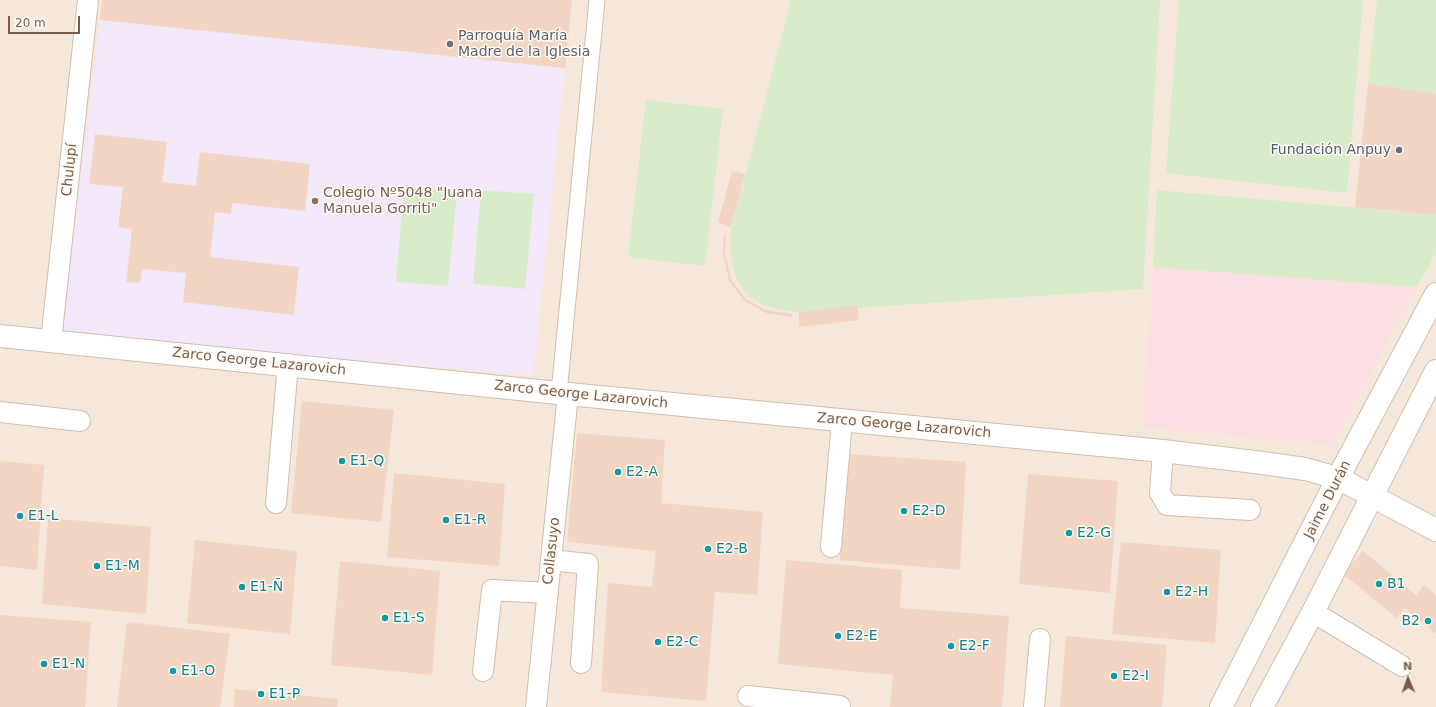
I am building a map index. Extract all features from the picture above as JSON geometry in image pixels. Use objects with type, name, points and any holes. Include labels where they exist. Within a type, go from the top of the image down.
[{"type":"street","name":"Chulupí","points":[[51,341],[88,0]]},
{"type":"street","points":[[564,394],[598,0]]},
{"type":"street","name":"Jaime Durán","points":[[1221,707],[1338,478],[1436,294]]},
{"type":"street","name":"Zarco George Lazarovich","points":[[0,336],[288,364],[564,394],[1162,451],[1284,466],[1338,478],[1371,496]]},
{"type":"street","points":[[276,502],[288,364]]},
{"type":"street","points":[[1262,707],[1313,612],[1436,371]]},
{"type":"street","name":"Collasuyo","points":[[536,707],[551,560],[564,394]]},
{"type":"street","points":[[0,412],[80,421]]},
{"type":"street","points":[[832,547],[842,420]]},
{"type":"street","points":[[1162,451],[1160,493],[1167,505],[1250,510]]},
{"type":"street","points":[[1371,496],[1436,530]]},
{"type":"street","points":[[551,560],[588,564],[581,663]]},
{"type":"street","points":[[483,671],[492,590],[548,593]]},
{"type":"street","points":[[1313,612],[1402,666]]},
{"type":"street","points":[[1034,707],[1040,639]]},
{"type":"street","points":[[748,696],[840,706],[839,707]]},
{"type":"shaded area","points":[[0,0],[1436,0],[1436,707],[0,707]]},
{"type":"shaded area","name":"Colegio Nº5048 \"Juana Manuela Gorriti\"","points":[[100,20],[565,68],[533,376],[62,333]]},
{"type":"shaded area","points":[[1153,267],[1417,287],[1332,445],[1143,427]]},
{"type":"green space","points":[[791,0],[1160,0],[1143,289],[794,312],[765,306],[746,294],[737,280],[731,258],[730,235]]},
{"type":"green space","points":[[1179,0],[1363,0],[1347,193],[1166,173]]},
{"type":"green space","points":[[1377,0],[1436,0],[1436,94],[1368,84]]},
{"type":"green space","points":[[646,100],[723,109],[705,266],[628,257]]},
{"type":"green space","points":[[404,187],[457,192],[448,286],[396,282]]},
{"type":"green space","points":[[481,190],[534,194],[525,289],[473,284]]},
{"type":"green space","points":[[1157,190],[1436,215],[1436,252],[1417,287],[1153,267]]},
{"type":"building","name":"Parroquía María Madre de la Iglesia","points":[[102,0],[572,0],[565,68],[100,20]]},
{"type":"building","name":"Fundación Anpuy","points":[[1368,84],[1436,94],[1436,215],[1355,207]]},
{"type":"building","points":[[95,134],[167,142],[162,182],[196,186],[200,152],[310,164],[305,211],[232,203],[231,214],[215,212],[210,257],[299,267],[294,315],[183,302],[186,273],[142,269],[140,283],[126,282],[132,229],[118,227],[123,187],[89,184]]},
{"type":"building","points":[[732,171],[745,174],[731,228],[718,222]]},
{"type":"building","points":[[724,234],[726,234],[725,254],[731,279],[746,299],[766,310],[792,314],[792,317],[766,313],[744,301],[729,281],[723,254]]},
{"type":"building","points":[[857,305],[859,320],[799,327],[799,312]]},
{"type":"building","name":"E1-Q","points":[[302,401],[394,410],[381,522],[291,513]]},
{"type":"building","points":[[577,433],[665,440],[661,503],[763,512],[757,595],[715,592],[706,701],[601,692],[608,583],[652,587],[656,551],[567,542]]},
{"type":"building","name":"E2-D","points":[[848,454],[966,462],[960,570],[840,560]]},
{"type":"building","name":"E1-L","points":[[0,461],[44,465],[37,570],[0,566]]},
{"type":"building","name":"E1-R","points":[[394,473],[505,484],[499,566],[387,557]]},
{"type":"building","name":"E2-G","points":[[1028,474],[1118,481],[1110,593],[1019,584]]},
{"type":"building","name":"E1-M","points":[[48,518],[151,527],[146,614],[42,604]]},
{"type":"building","name":"E1-Ñ","points":[[195,540],[297,551],[290,634],[187,623]]},
{"type":"building","name":"E2-H","points":[[1121,542],[1221,550],[1215,643],[1112,634]]},
{"type":"building","name":"B1","points":[[1363,551],[1416,595],[1424,585],[1436,595],[1436,634],[1405,608],[1397,618],[1343,574]]},
{"type":"building","points":[[786,560],[902,570],[900,608],[1009,616],[1002,707],[890,707],[893,675],[778,664]]},
{"type":"building","name":"E1-S","points":[[340,561],[440,571],[432,675],[331,665]]},
{"type":"building","name":"E1-N","points":[[0,615],[91,622],[85,707],[0,707]]},
{"type":"building","name":"E1-O","points":[[127,622],[230,634],[220,707],[117,707]]},
{"type":"building","name":"E2-I","points":[[1066,636],[1167,645],[1162,707],[1060,707]]},
{"type":"building","name":"E1-P","points":[[235,689],[338,699],[337,707],[234,707]]},
{"type":"place","name":"Parroquía María Madre de la Iglesia","points":[[450,44]]},
{"type":"place","name":"Fundación Anpuy","points":[[1399,150]]},
{"type":"place","name":"Colegio Nº5048 \"Juana Manuela Gorriti\"","points":[[315,201]]},
{"type":"place","name":"E1-Q","points":[[342,461]]},
{"type":"place","name":"E2-A","points":[[618,472]]},
{"type":"place","name":"E2-D","points":[[904,511]]},
{"type":"place","name":"E1-L","points":[[20,516]]},
{"type":"place","name":"E1-R","points":[[446,520]]},
{"type":"place","name":"E2-G","points":[[1069,533]]},
{"type":"place","name":"E2-B","points":[[708,549]]},
{"type":"place","name":"E1-M","points":[[97,566]]},
{"type":"place","name":"B1","points":[[1379,584]]},
{"type":"place","name":"E1-Ñ","points":[[242,587]]},
{"type":"place","name":"E2-H","points":[[1167,592]]},
{"type":"place","name":"E1-S","points":[[385,618]]},
{"type":"place","name":"B2","points":[[1428,621]]},
{"type":"place","name":"E2-E","points":[[838,636]]},
{"type":"place","name":"E2-C","points":[[658,642]]},
{"type":"place","name":"E2-F","points":[[951,646]]},
{"type":"place","name":"E1-N","points":[[44,664]]},
{"type":"place","name":"E1-O","points":[[173,671]]},
{"type":"place","name":"E2-I","points":[[1114,676]]},
{"type":"place","name":"E1-P","points":[[261,694]]}]
